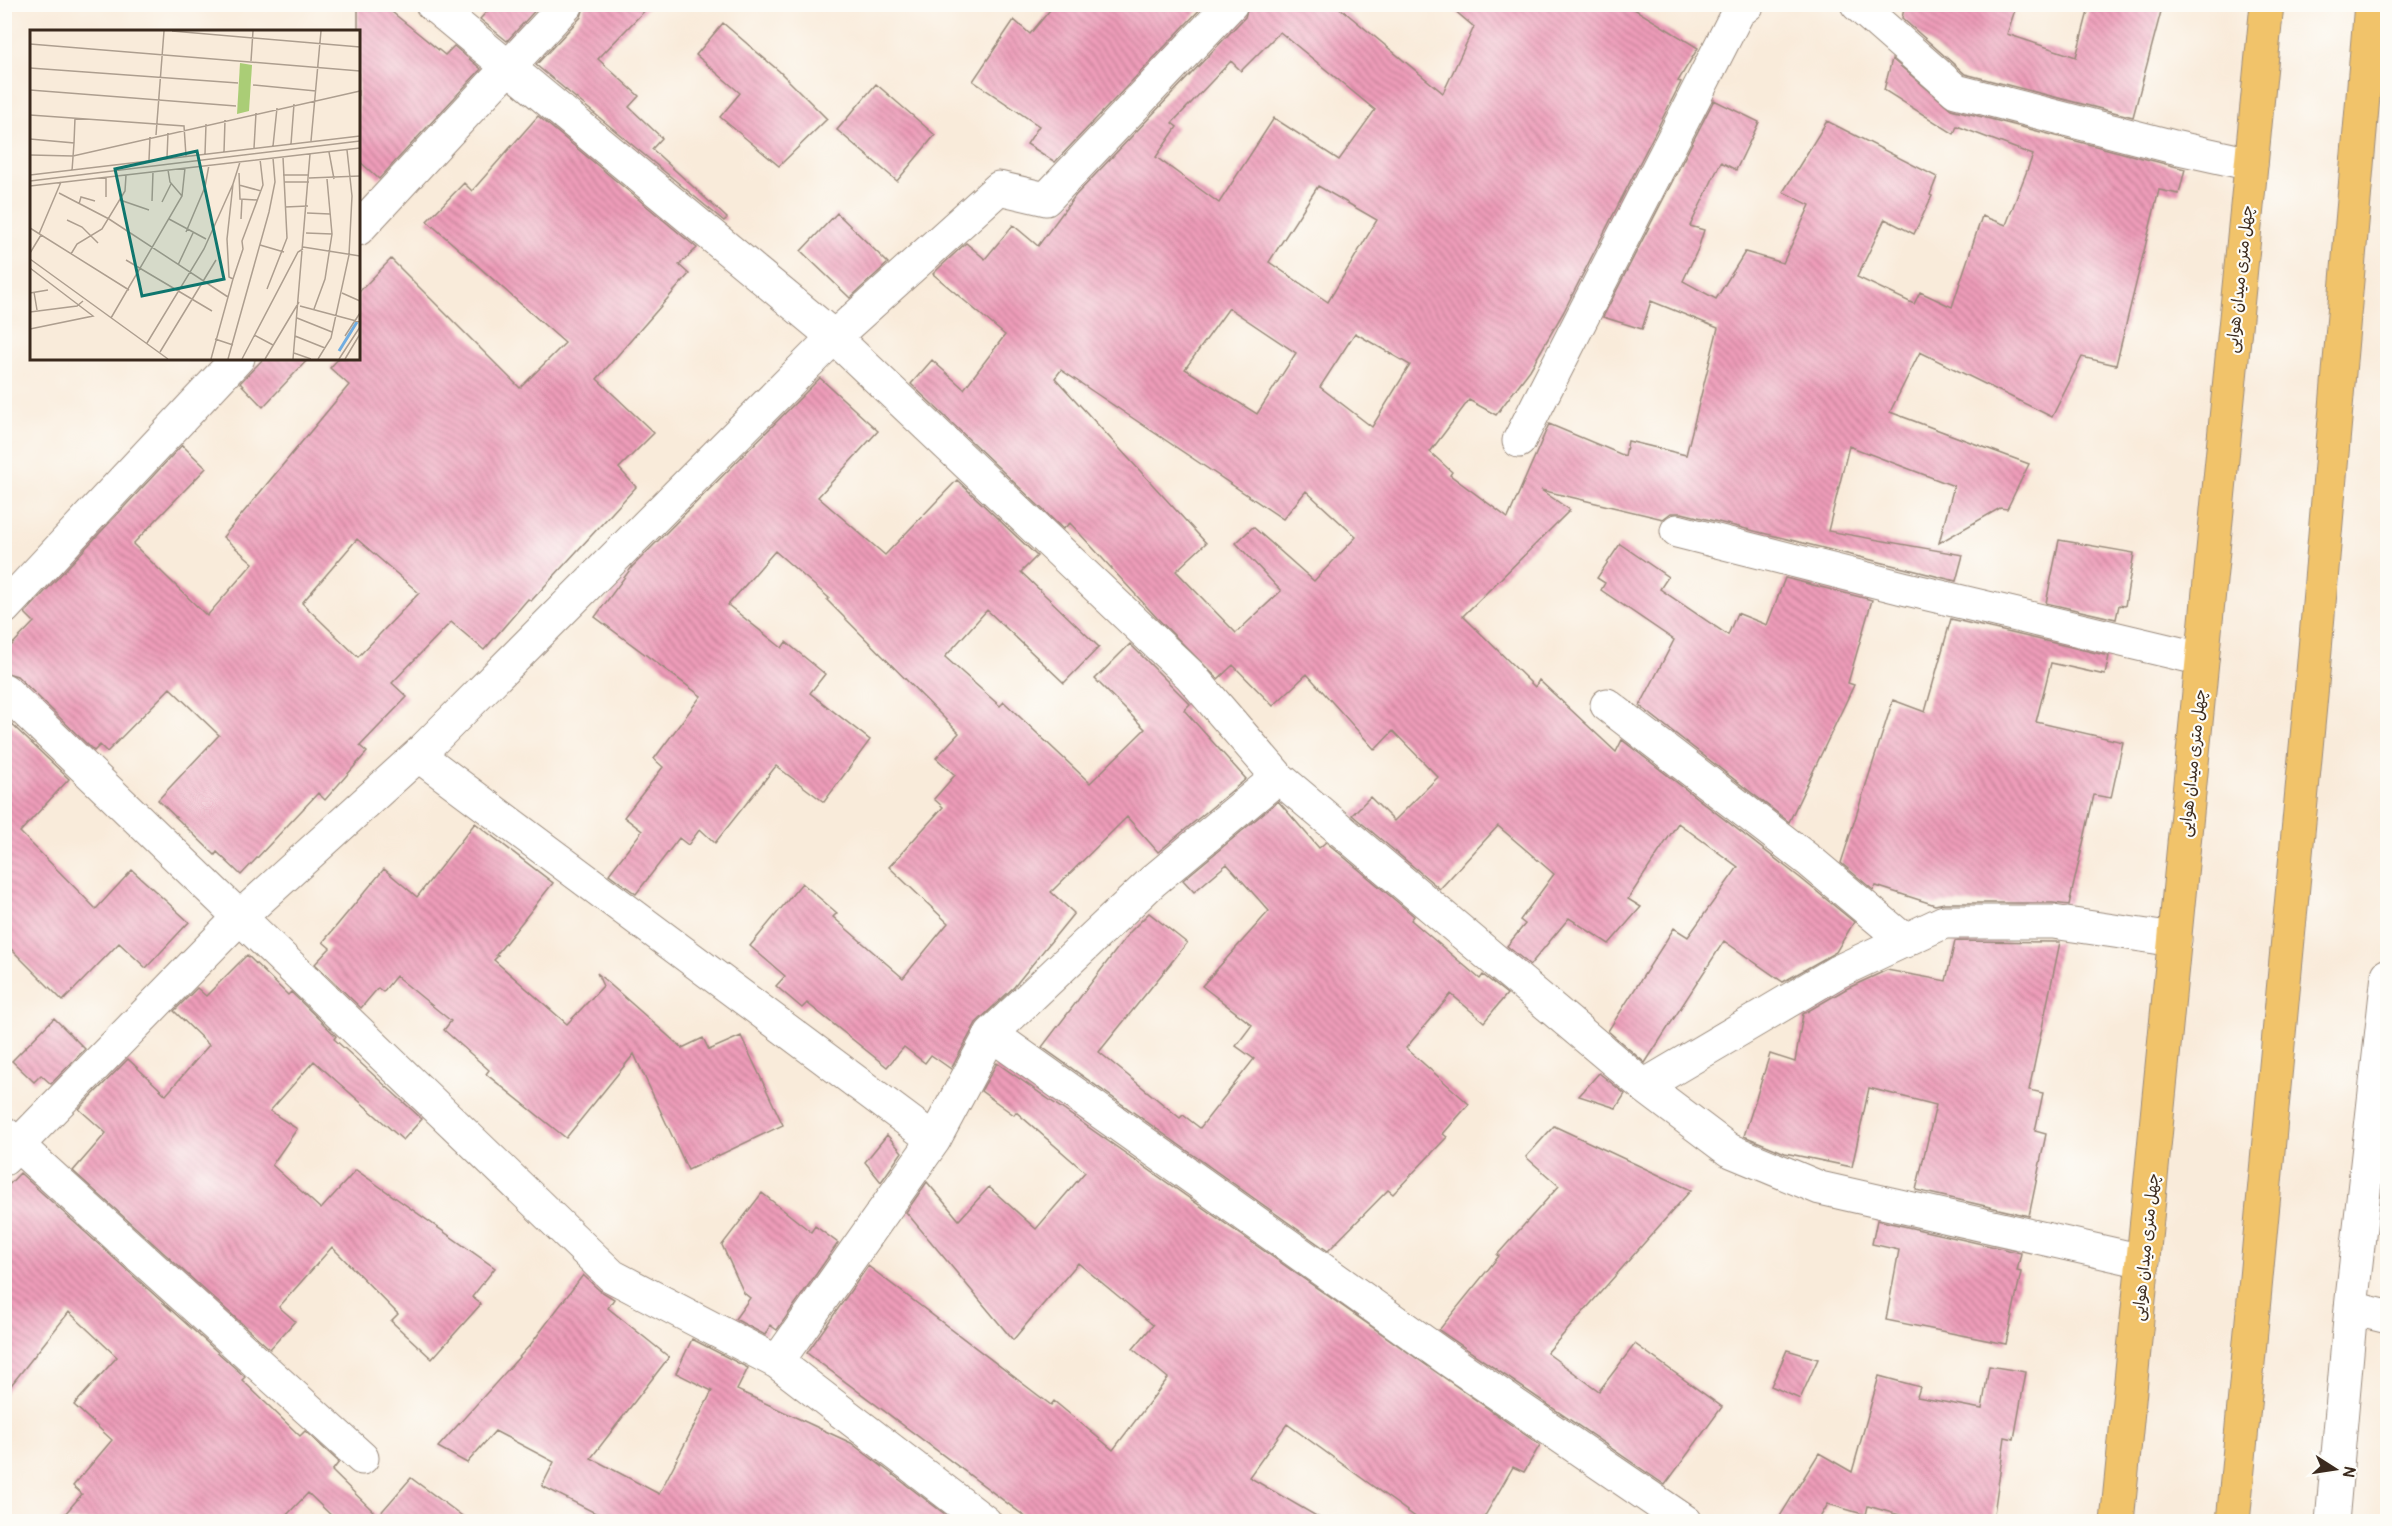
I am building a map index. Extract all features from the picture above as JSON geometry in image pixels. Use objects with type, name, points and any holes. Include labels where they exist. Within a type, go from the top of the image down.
[{"type":"main road","name":"چهل متری میدان هوایی","points":[[2117,1521],[2267,4]]},
{"type":"main road","points":[[2233,1521],[2310,708],[2371,4]]},
{"type":"street","points":[[432,4],[834,337],[1190,675],[1278,777],[1644,1086],[1729,1150],[1820,1188],[2143,1261]]},
{"type":"street","points":[[360,228],[567,4]]},
{"type":"street","points":[[362,1458],[9,1146],[241,916],[418,755],[834,337],[999,188],[1046,199],[1232,4]]},
{"type":"street","points":[[1519,441],[1738,12],[1748,4]]},
{"type":"street","points":[[1857,4],[1956,91],[2174,147],[2251,164]]},
{"type":"street","points":[[4,608],[236,360]]},
{"type":"street","points":[[1677,531],[2202,659]]},
{"type":"street","points":[[4,690],[612,1276],[777,1362],[985,1521]]},
{"type":"street","points":[[1607,705],[1715,791],[1811,862],[1905,941]]},
{"type":"street","points":[[418,755],[934,1140]]},
{"type":"street","points":[[777,1362],[934,1140],[991,1034],[1153,881],[1278,777]]},
{"type":"street","points":[[1644,1086],[1838,972],[1944,922],[2053,922],[2175,940]]},
{"type":"street","points":[[2332,1521],[2351,1308],[2388,975]]},
{"type":"street","points":[[991,1034],[1452,1362],[1686,1521]]},
{"type":"street","points":[[2351,1308],[2388,1317]]},
{"type":"building","points":[[358,4],[382,4],[445,55],[454,46],[481,69],[379,179],[360,162],[360,30],[358,30]]},
{"type":"building","points":[[494,4],[541,4],[507,41],[480,19]]},
{"type":"building","points":[[585,4],[651,4],[598,59],[639,96],[629,107],[662,138],[652,149],[727,218],[724,221],[536,65],[581,17]]},
{"type":"building","points":[[1055,4],[1205,4],[1055,162],[1027,144],[1039,126],[973,81],[1014,20],[1030,34]]},
{"type":"building","points":[[1249,4],[1335,4],[1443,93],[1474,27],[1447,4],[1626,4],[1698,48],[1678,81],[1681,82],[1563,313],[1530,370],[1496,415],[1469,400],[1430,452],[1452,472],[1450,475],[1508,518],[1549,424],[1625,456],[1628,441],[1686,455],[1718,328],[1651,301],[1642,329],[1603,317],[1714,100],[1759,122],[1736,170],[1721,162],[1690,226],[1704,230],[1683,281],[1716,299],[1745,252],[1783,263],[1810,205],[1783,192],[1827,121],[1937,177],[1930,195],[1932,196],[1914,234],[1885,219],[1857,277],[1914,304],[1920,292],[1952,307],[1982,216],[2006,225],[2033,155],[1957,126],[1954,134],[1884,90],[1892,59],[1951,109],[2185,169],[2179,194],[2159,190],[2116,365],[2082,357],[2052,417],[1920,352],[1890,412],[2029,464],[2007,509],[2000,508],[1939,543],[1954,486],[1849,446],[1828,531],[1963,555],[1956,581],[1682,513],[1671,513],[1663,519],[1541,490],[1570,510],[1463,616],[1535,687],[1539,680],[1616,752],[1622,740],[1854,922],[1836,952],[1783,982],[1724,941],[1645,1063],[1608,1031],[1674,928],[1688,937],[1738,867],[1678,823],[1628,899],[1641,907],[1609,944],[1569,918],[1530,965],[1507,946],[1525,924],[1520,920],[1554,874],[1498,826],[1440,889],[1352,815],[1370,797],[1394,821],[1438,777],[1393,731],[1375,750],[1307,674],[1273,706],[1233,665],[1218,679],[1157,618],[1070,523],[1063,529],[911,384],[932,360],[964,389],[1005,335],[933,274],[966,243],[985,259],[1013,225],[1038,246],[1075,196],[1245,17]],"holes":[[[1280,32],[1375,110],[1339,160],[1274,118],[1219,203],[1156,157],[1177,127],[1172,123],[1231,61],[1241,71]],[[1318,186],[1377,220],[1328,302],[1269,262]],[[1229,308],[1296,353],[1257,414],[1185,369]],[[1355,333],[1410,365],[1372,427],[1320,387]],[[1061,370],[1283,519],[1306,491],[1356,537],[1314,581],[1253,527],[1236,543],[1281,591],[1236,633],[1176,571],[1206,543],[1055,378]]]},
{"type":"building","points":[[1905,4],[2017,4],[2007,34],[2076,57],[2090,4],[2163,4],[2133,117],[1965,74],[1902,18]]},
{"type":"building","points":[[723,23],[779,71],[827,119],[779,166],[720,117],[740,93],[696,55]]},
{"type":"building","points":[[876,84],[935,135],[897,181],[837,130]]},
{"type":"building","points":[[538,116],[697,248],[679,265],[689,274],[597,379],[654,433],[619,468],[636,487],[531,601],[528,599],[484,650],[451,622],[392,683],[407,697],[360,746],[367,752],[325,800],[318,793],[241,875],[217,852],[215,855],[158,800],[219,735],[170,688],[107,752],[100,745],[94,751],[17,676],[4,672],[4,653],[34,622],[25,613],[182,445],[206,468],[133,544],[207,616],[253,563],[223,537],[349,385],[330,368],[337,360],[360,360],[360,291],[391,259],[520,388],[565,343],[427,221],[464,183],[472,191]],"holes":[[[357,539],[419,593],[358,657],[302,603]]]},
{"type":"building","points":[[837,213],[888,263],[850,298],[801,251]]},
{"type":"building","points":[[262,360],[307,360],[263,407],[240,383]]},
{"type":"building","points":[[820,378],[878,431],[818,497],[885,555],[957,480],[1037,556],[1021,572],[1099,647],[1064,683],[987,610],[945,657],[1000,706],[1004,702],[1090,783],[1145,729],[1095,679],[1130,644],[1190,704],[1184,710],[1246,779],[1158,852],[1127,817],[1051,892],[1074,913],[1014,987],[976,1023],[951,1069],[931,1055],[925,1063],[904,1047],[887,1067],[807,1003],[802,1008],[776,986],[785,976],[750,946],[802,883],[837,913],[833,917],[903,978],[948,923],[889,867],[943,807],[934,799],[955,775],[936,758],[959,733],[827,600],[829,598],[775,551],[728,605],[782,648],[786,642],[825,674],[810,693],[870,740],[824,802],[776,766],[715,843],[700,829],[688,845],[679,838],[636,894],[609,874],[642,831],[624,817],[663,767],[654,759],[701,696],[595,617],[632,567]]},
{"type":"building","points":[[2059,540],[2134,553],[2125,606],[2119,605],[2116,619],[2046,603]]},
{"type":"building","points":[[1620,544],[1668,577],[1660,589],[1728,635],[1737,613],[1767,625],[1785,578],[1872,600],[1848,683],[1854,685],[1789,822],[1640,706],[1674,640],[1601,590],[1605,583],[1597,578]]},
{"type":"building","points":[[1951,619],[2109,656],[2105,675],[2051,663],[2036,722],[2123,742],[2111,798],[2094,795],[2069,905],[1944,903],[1935,905],[1876,886],[1873,890],[1841,863],[1893,700],[1925,712]]},
{"type":"building","points":[[4,717],[69,779],[20,832],[96,909],[132,870],[189,922],[146,968],[119,943],[63,1001],[4,942]]},
{"type":"building","points":[[1278,801],[1319,848],[1326,842],[1414,916],[1411,920],[1480,979],[1483,975],[1507,994],[1484,1022],[1451,994],[1406,1048],[1469,1104],[1443,1134],[1447,1137],[1393,1194],[1388,1190],[1328,1251],[1042,1047],[1130,932],[1149,913],[1187,943],[1099,1052],[1180,1118],[1183,1115],[1200,1128],[1254,1059],[1236,1046],[1252,1025],[1202,986],[1269,911],[1227,864],[1194,892],[1183,880]]},
{"type":"building","points":[[475,823],[553,883],[494,960],[567,1024],[603,986],[597,973],[682,1048],[703,1038],[709,1050],[741,1036],[783,1125],[688,1170],[634,1054],[566,1138],[486,1074],[489,1070],[444,1030],[451,1021],[396,976],[383,992],[378,988],[361,1008],[315,964],[330,948],[323,942],[384,869],[417,897]]},
{"type":"building","points":[[1955,941],[2060,942],[2029,1090],[2043,1093],[2035,1131],[2046,1134],[2029,1216],[1916,1190],[1936,1105],[1869,1088],[1852,1167],[1785,1153],[1744,1136],[1770,1054],[1795,1062],[1803,1014],[1846,989],[1887,970],[1946,981]]},
{"type":"building","points":[[247,955],[288,995],[291,992],[336,1036],[334,1039],[422,1119],[403,1140],[314,1061],[270,1111],[297,1129],[272,1165],[321,1209],[356,1170],[495,1268],[472,1297],[481,1304],[432,1359],[391,1321],[398,1314],[332,1247],[279,1307],[295,1321],[270,1349],[73,1171],[106,1133],[79,1109],[128,1059],[166,1095],[209,1045],[174,1011],[197,988],[206,996]]},
{"type":"building","points":[[54,1018],[85,1049],[51,1084],[41,1075],[34,1082],[12,1061]]},
{"type":"building","points":[[997,1063],[1540,1445],[1524,1472],[1513,1467],[1482,1521],[1421,1521],[1287,1424],[1249,1477],[1325,1521],[1031,1521],[807,1353],[868,1266],[1051,1405],[1054,1401],[1113,1450],[1168,1378],[1133,1349],[1153,1325],[1078,1263],[1013,1340],[906,1212],[927,1182],[959,1220],[989,1187],[1036,1229],[1085,1172],[1016,1112],[1014,1115],[981,1091]]},
{"type":"building","points":[[1599,1073],[1625,1094],[1616,1108],[1579,1096]]},
{"type":"building","points":[[1554,1126],[1691,1190],[1547,1353],[1599,1391],[1635,1344],[1722,1407],[1665,1485],[1439,1330],[1499,1256],[1497,1255],[1559,1186],[1526,1157]]},
{"type":"building","points":[[887,1135],[902,1152],[881,1182],[865,1162]]},
{"type":"building","points":[[20,1173],[245,1377],[242,1380],[300,1436],[305,1431],[339,1462],[332,1471],[378,1516],[411,1478],[469,1521],[337,1521],[308,1493],[281,1521],[59,1521],[82,1494],[73,1486],[112,1440],[74,1405],[117,1357],[69,1312],[4,1394],[4,1190]]},
{"type":"building","points":[[762,1193],[811,1232],[815,1226],[838,1243],[777,1330],[770,1325],[765,1335],[735,1319],[750,1298],[744,1293],[722,1245]]},
{"type":"building","points":[[1877,1220],[2021,1253],[2017,1271],[2021,1272],[2006,1344],[1886,1320],[1899,1250],[1872,1244]]},
{"type":"building","points":[[583,1275],[599,1290],[614,1299],[608,1308],[669,1357],[591,1458],[659,1494],[712,1391],[676,1373],[692,1339],[748,1368],[737,1390],[851,1443],[954,1521],[611,1521],[542,1486],[554,1462],[495,1431],[467,1463],[438,1447],[531,1344]]},
{"type":"building","points":[[1787,1350],[1818,1359],[1800,1399],[1771,1386]]},
{"type":"building","points":[[1989,1366],[2026,1372],[2014,1439],[2005,1437],[1993,1521],[1920,1521],[1868,1506],[1866,1515],[1828,1504],[1818,1521],[1777,1521],[1819,1453],[1852,1472],[1879,1376],[1920,1387],[1917,1397],[1982,1409]]}]
